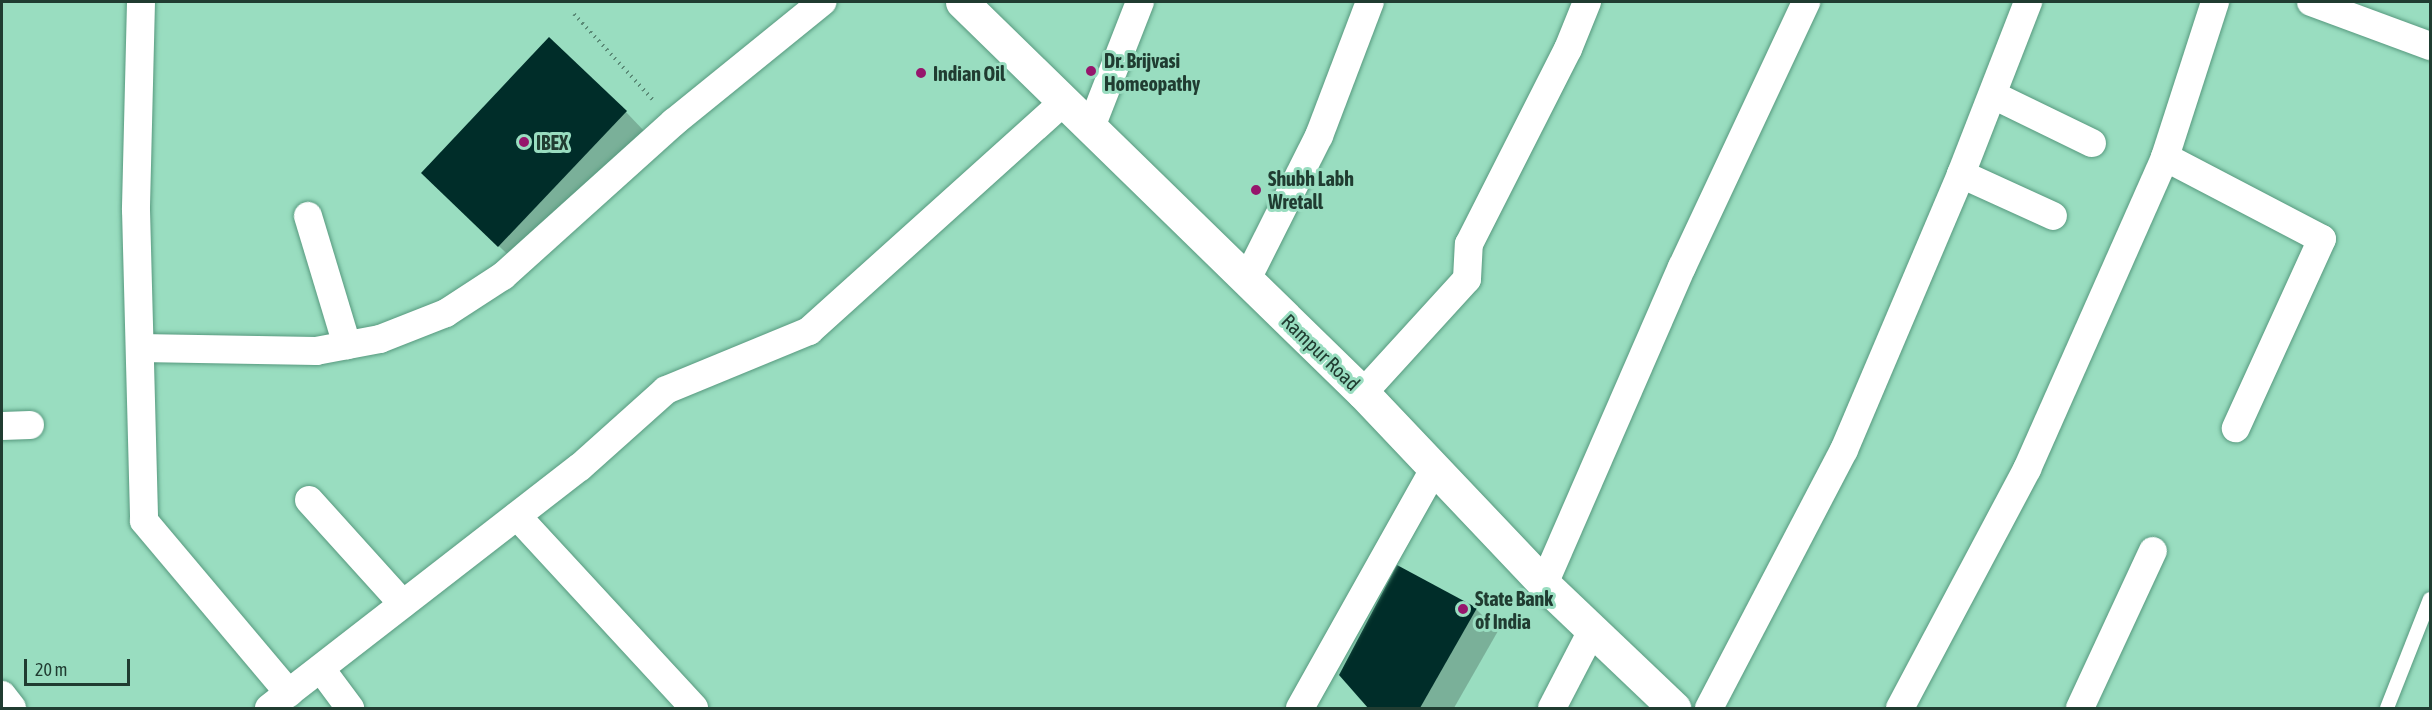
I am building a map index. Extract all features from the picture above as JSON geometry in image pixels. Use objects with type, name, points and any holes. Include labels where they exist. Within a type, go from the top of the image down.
[{"type":"main road","name":"Rampur Road","points":[[962,2],[1363,393],[1544,584],[1674,708]]},
{"type":"street","points":[[141,2],[136,210],[144,521],[279,701],[580,467],[666,390],[809,331],[1064,102]]},
{"type":"street","points":[[140,348],[316,351],[380,339],[446,313],[503,276],[674,122],[822,2]]},
{"type":"street","points":[[1091,127],[1140,2]]},
{"type":"street","points":[[1247,279],[1319,136],[1370,2]]},
{"type":"street","points":[[1363,393],[1467,279],[1469,244],[1568,49],[1587,2]]},
{"type":"street","points":[[1544,584],[1682,267],[1806,2]]},
{"type":"street","points":[[1709,708],[1844,450],[1961,174],[2028,2]]},
{"type":"street","points":[[1900,708],[2027,469],[2165,157],[2215,2]]},
{"type":"street","points":[[2311,2],[2351,9],[2430,46]]},
{"type":"street","points":[[1993,95],[2092,143]]},
{"type":"street","points":[[2165,157],[2322,239],[2236,428]]},
{"type":"street","points":[[1961,174],[2052,216]]},
{"type":"street","points":[[308,216],[347,345]]},
{"type":"street","points":[[2,426],[30,425]]},
{"type":"street","points":[[1300,708],[1435,467]]},
{"type":"street","points":[[309,500],[403,604]]},
{"type":"street","points":[[517,516],[694,708]]},
{"type":"street","points":[[2080,708],[2153,551]]},
{"type":"street","points":[[1552,708],[1593,629]]},
{"type":"street","points":[[321,669],[350,708]]},
{"type":"street","points":[[2,695],[12,708]]},
{"type":"lane","points":[[2387,708],[2430,599]]},
{"type":"path","points":[[574,14],[674,122]]},
{"type":"building","name":"IBEX","points":[[549,37],[627,111],[498,247],[421,173]]},
{"type":"building","points":[[1397,565],[1477,608],[1420,708],[1368,708],[1339,675]]},
{"type":"place","name":"Dr. Brijvasi Homeopathy","points":[[1091,71]]},
{"type":"place","name":"Indian Oil","points":[[921,73]]},
{"type":"place","name":"IBEX","points":[[524,142]]},
{"type":"place","name":"Shubh Labh Wretall","points":[[1256,190]]},
{"type":"place","name":"State Bank of India","points":[[1463,609]]}]
